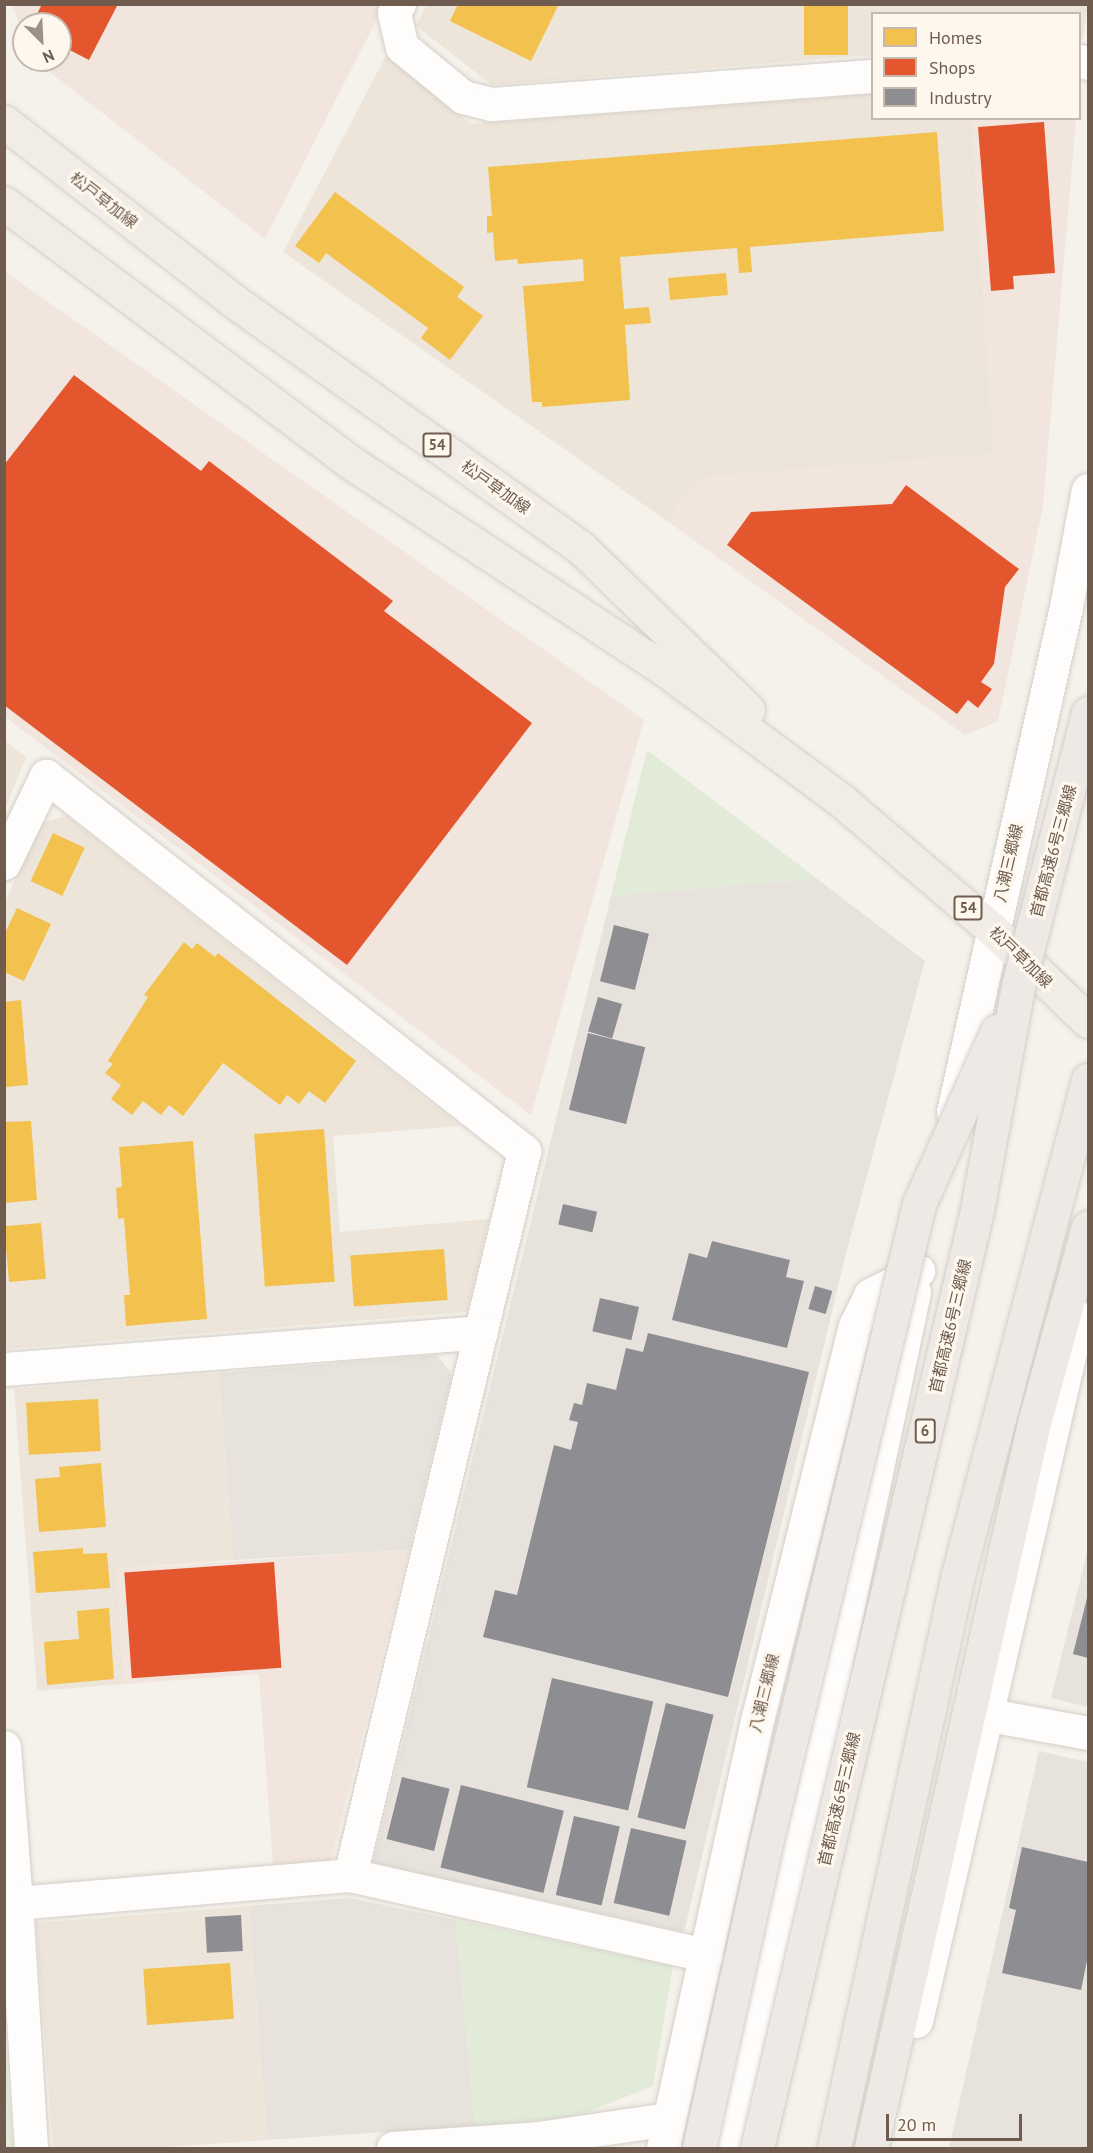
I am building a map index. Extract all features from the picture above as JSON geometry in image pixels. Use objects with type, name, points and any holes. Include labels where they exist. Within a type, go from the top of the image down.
[{"type":"highway","name":"首都高速6号三郷線","points":[[757,2148],[977,1210],[1018,986],[1089,713]]},
{"type":"highway","points":[[699,2148],[766,1843],[919,1204],[1018,986]]},
{"type":"highway","points":[[834,2148],[958,1575],[1089,1080]]},
{"type":"highway","points":[[871,2148],[1034,1423],[1089,1227]]},
{"type":"main road","name":"松戸草加線","points":[[4,122],[231,299],[580,547],[842,801],[992,929],[1089,1022]]},
{"type":"main road","name":"松戸草加線","points":[[4,203],[353,464],[667,671],[842,801]]},
{"type":"street","points":[[399,4],[394,13],[402,47],[463,97],[491,104],[871,76]]},
{"type":"street","name":"八潮三郷線","points":[[724,2148],[782,1920],[918,1271],[992,929],[1064,618],[1089,490]]},
{"type":"street","points":[[4,863],[46,776],[524,1151],[351,1875]]},
{"type":"street","name":"八潮三郷線","points":[[666,2134],[758,1717],[855,1326],[870,1295],[918,1271]]},
{"type":"street","points":[[888,2148],[1089,1276]]},
{"type":"street","points":[[4,1369],[481,1332]]},
{"type":"street","points":[[989,1714],[1089,1733]]},
{"type":"street","points":[[4,1747],[31,2148]]},
{"type":"street","points":[[16,1903],[351,1875],[706,1955]]},
{"type":"street","points":[[393,2148],[538,2138],[666,2134]]},
{"type":"shaded area","points":[[427,4],[1088,5],[1083,39],[1081,39],[1081,12],[871,12],[871,55],[492,85],[416,26]]},
{"type":"shaded area","points":[[13,5],[384,5],[265,239],[49,72],[72,72],[72,12],[15,12]]},
{"type":"shaded area","points":[[387,54],[471,124],[871,94],[871,120],[972,120],[994,454],[699,478],[667,521],[283,252]]},
{"type":"shaded area","points":[[972,120],[1076,120],[1043,506],[998,721],[965,735],[667,521],[699,478],[994,454]]},
{"type":"shaded area","points":[[4,271],[644,720],[531,1115],[5,717]]},
{"type":"shaded area","points":[[5,741],[26,757],[5,810]]},
{"type":"shaded area","points":[[67,816],[460,1126],[333,1136],[340,1232],[489,1219],[467,1312],[5,1349],[5,902],[41,823]]},
{"type":"shaded area","points":[[816,878],[925,961],[845,1257],[684,1932],[373,1863],[611,896]]},
{"type":"shaded area","points":[[437,1355],[452,1374],[409,1550],[233,1560],[219,1373]]},
{"type":"shaded area","points":[[219,1373],[233,1560],[117,1569],[125,1684],[37,1691],[14,1389]]},
{"type":"shaded area","points":[[1088,1548],[1088,1707],[1051,1698]]},
{"type":"shaded area","points":[[409,1550],[331,1861],[273,1866],[259,1674],[125,1684],[117,1569]]},
{"type":"shaded area","points":[[1039,1751],[1088,1762],[1088,2148],[949,2148]]},
{"type":"shaded area","points":[[349,1898],[456,1920],[475,2126],[267,2140],[249,1906]]},
{"type":"shaded area","points":[[249,1906],[267,2140],[154,2148],[53,2148],[36,1923]]},
{"type":"green space","points":[[647,750],[816,878],[611,896]]},
{"type":"green space","points":[[456,1920],[673,1966],[653,2086],[575,2117],[475,2126]]},
{"type":"green space","points":[[5,2037],[13,2148],[5,2148]]},
{"type":"building: Homes","points":[[458,4],[559,4],[531,61],[450,21]]},
{"type":"building: Homes","points":[[804,4],[848,4],[848,55],[804,55]]},
{"type":"building: Homes","points":[[937,132],[944,231],[750,247],[752,272],[739,273],[737,248],[620,257],[624,309],[649,307],[651,323],[625,325],[630,400],[542,407],[542,402],[532,402],[523,286],[584,281],[583,259],[518,264],[517,259],[495,261],[493,232],[487,233],[487,216],[492,216],[488,167]]},
{"type":"building: Homes","points":[[335,192],[464,287],[457,297],[483,316],[450,360],[421,338],[428,328],[326,253],[319,263],[295,246]]},
{"type":"building: Homes","points":[[726,273],[728,295],[670,300],[668,278]]},
{"type":"building: Homes","points":[[53,833],[85,848],[62,896],[31,881]]},
{"type":"building: Homes","points":[[17,908],[51,924],[24,981],[4,972],[4,935]]},
{"type":"building: Homes","points":[[184,942],[192,949],[197,943],[215,957],[218,953],[356,1061],[325,1103],[309,1091],[299,1104],[287,1095],[280,1105],[223,1063],[183,1116],[169,1105],[161,1115],[143,1101],[132,1115],[111,1099],[121,1085],[105,1073],[113,1064],[108,1061],[148,997],[144,995]]},
{"type":"building: Homes","points":[[21,1000],[28,1085],[5,1087],[5,1002]]},
{"type":"building: Homes","points":[[31,1121],[37,1200],[4,1203],[4,1122]]},
{"type":"building: Homes","points":[[324,1129],[335,1282],[265,1287],[254,1134]]},
{"type":"building: Homes","points":[[193,1141],[207,1319],[126,1326],[124,1295],[130,1295],[124,1218],[118,1219],[116,1188],[122,1187],[119,1147]]},
{"type":"building: Homes","points":[[41,1223],[46,1279],[9,1282],[4,1226]]},
{"type":"building: Homes","points":[[444,1249],[448,1300],[354,1306],[350,1256]]},
{"type":"building: Homes","points":[[98,1399],[101,1451],[29,1455],[26,1403]]},
{"type":"building: Homes","points":[[101,1463],[106,1527],[39,1532],[35,1479],[60,1477],[59,1467]]},
{"type":"building: Homes","points":[[83,1548],[83,1554],[107,1553],[110,1588],[36,1593],[33,1552]]},
{"type":"building: Homes","points":[[109,1608],[114,1679],[47,1685],[44,1642],[79,1639],[77,1611]]},
{"type":"building: Homes","points":[[230,1963],[234,2019],[147,2025],[143,1969]]},
{"type":"building: Shops","points":[[42,4],[118,4],[89,60],[72,51],[72,12],[38,12]]},
{"type":"building: Shops","points":[[1044,122],[1055,273],[1013,276],[1014,289],[991,291],[978,127]]},
{"type":"building: Shops","points":[[74,375],[201,471],[209,461],[393,601],[384,611],[532,723],[347,965],[4,705],[4,465]]},
{"type":"building: Shops","points":[[906,485],[1019,569],[1005,587],[994,664],[981,682],[992,689],[978,708],[968,700],[957,714],[727,545],[751,512],[892,504]]},
{"type":"building: Shops","points":[[274,1562],[281,1668],[132,1678],[124,1572]]},
{"type":"building: Industry","points":[[614,925],[649,934],[635,990],[600,981]]},
{"type":"building: Industry","points":[[598,997],[622,1004],[612,1038],[588,1032]]},
{"type":"building: Industry","points":[[588,1033],[645,1047],[626,1124],[569,1110]]},
{"type":"building: Industry","points":[[563,1204],[597,1212],[592,1232],[558,1224]]},
{"type":"building: Industry","points":[[712,1241],[790,1260],[786,1277],[804,1281],[787,1348],[672,1320],[689,1253],[707,1258]]},
{"type":"building: Industry","points":[[815,1286],[832,1291],[826,1314],[808,1309]]},
{"type":"building: Industry","points":[[600,1298],[639,1307],[631,1340],[592,1331]]},
{"type":"building: Industry","points":[[648,1333],[809,1372],[728,1697],[483,1637],[495,1590],[517,1595],[554,1445],[571,1450],[578,1422],[569,1420],[574,1403],[582,1405],[587,1383],[616,1390],[626,1348],[643,1352]]},
{"type":"building: Industry","points":[[1088,1594],[1088,1658],[1073,1654]]},
{"type":"building: Industry","points":[[552,1678],[653,1701],[628,1811],[527,1787]]},
{"type":"building: Industry","points":[[666,1703],[714,1715],[685,1829],[637,1817]]},
{"type":"building: Industry","points":[[402,1777],[450,1789],[434,1851],[387,1839]]},
{"type":"building: Industry","points":[[461,1785],[564,1811],[543,1893],[440,1867]]},
{"type":"building: Industry","points":[[574,1816],[620,1827],[602,1905],[556,1895]]},
{"type":"building: Industry","points":[[631,1828],[687,1841],[669,1916],[614,1903]]},
{"type":"building: Industry","points":[[1022,1847],[1088,1862],[1088,1956],[1081,1990],[1002,1973],[1016,1910],[1009,1908]]},
{"type":"building: Industry","points":[[241,1915],[243,1951],[207,1953],[205,1917]]}]
